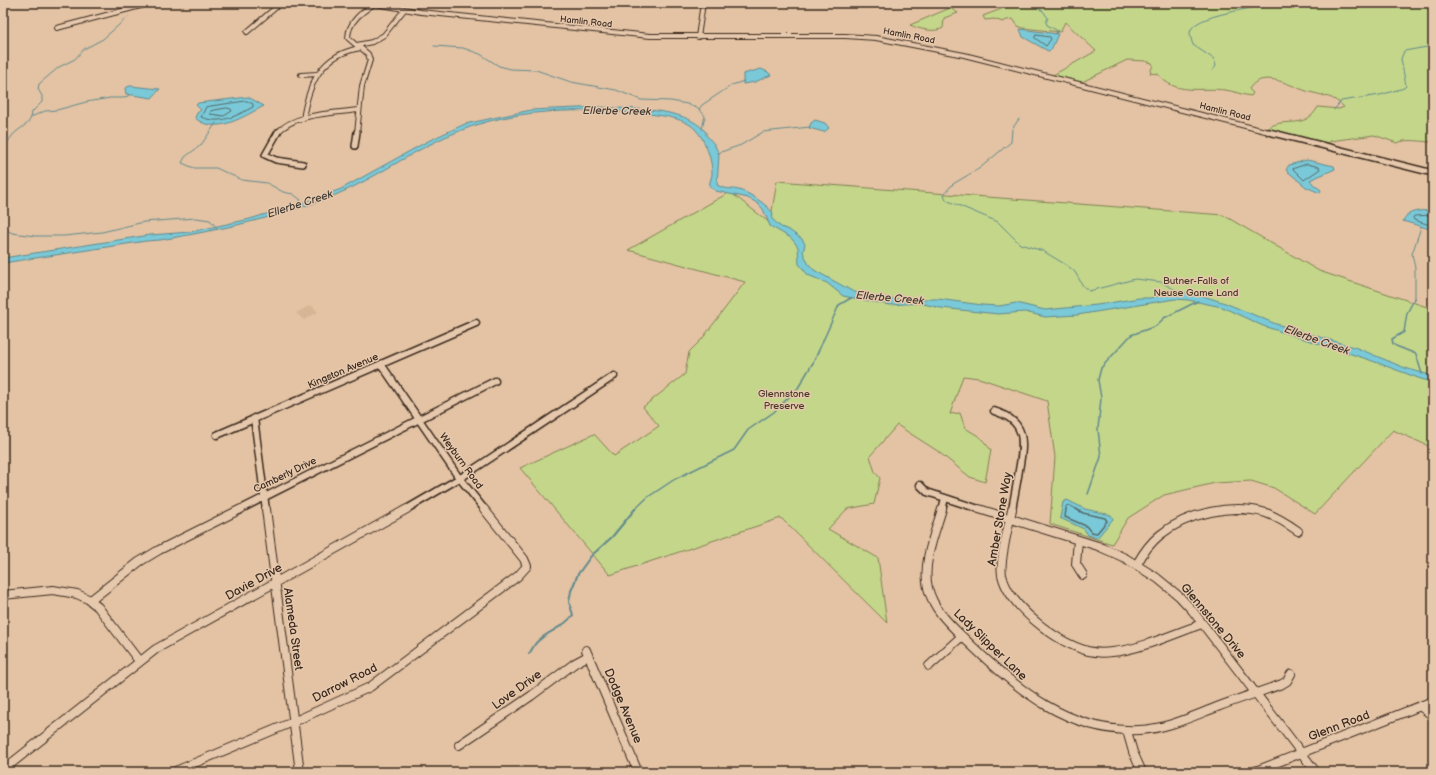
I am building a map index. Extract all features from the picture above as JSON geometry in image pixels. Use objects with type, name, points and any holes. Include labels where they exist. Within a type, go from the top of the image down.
[{"type":"street","points":[[57,28],[152,3]]},
{"type":"street","points":[[247,32],[281,3]]},
{"type":"street","points":[[355,47],[348,38],[348,32],[358,16],[372,3]]},
{"type":"street","name":"Hamlin Road","points":[[372,3],[404,10],[625,34],[698,37],[845,36],[893,41],[972,57],[1433,173]]},
{"type":"street","points":[[698,37],[703,3]]},
{"type":"street","points":[[303,119],[317,74],[328,60],[355,47],[362,47],[376,41],[392,27],[397,16],[404,10]]},
{"type":"street","points":[[355,146],[362,86],[370,60],[368,54],[362,47]]},
{"type":"street","points":[[301,75],[317,74]]},
{"type":"street","points":[[303,164],[276,160],[267,157],[265,154],[283,127],[293,121],[359,110]]},
{"type":"street","name":"Kingston Avenue","points":[[217,435],[476,323]]},
{"type":"street","name":"Weyburn Road","points":[[380,364],[460,478],[524,560],[527,566]]},
{"type":"street","name":"Davie Drive","points":[[3,770],[139,661],[172,640],[460,478],[614,376]]},
{"type":"street","name":"Camberly Drive","points":[[91,600],[147,556],[495,381]]},
{"type":"street","name":"Amber Stone Way","points":[[994,411],[1002,413],[1010,418],[1020,431],[1024,442],[1002,561],[1003,582],[1008,591],[1024,609],[1055,636],[1089,651],[1115,653],[1202,624]]},
{"type":"street","name":"Alameda Street","points":[[254,418],[265,496],[274,583],[300,772]]},
{"type":"street","name":"Glennstone Drive","points":[[920,485],[927,492],[1078,540],[1104,549],[1137,564],[1168,587],[1192,610],[1316,772]]},
{"type":"street","name":"Lady Slipper Lane","points":[[945,498],[928,563],[927,580],[930,594],[937,608],[949,624],[1011,683],[1043,705],[1075,720],[1102,727],[1127,730],[1154,729],[1282,684],[1287,681],[1291,674]]},
{"type":"street","points":[[1137,564],[1148,546],[1162,533],[1177,523],[1199,515],[1229,510],[1253,510],[1279,519],[1298,530]]},
{"type":"street","points":[[1078,540],[1076,564],[1083,575]]},
{"type":"street","name":"Darrow Road","points":[[172,772],[344,700],[380,680],[518,576],[527,566]]},
{"type":"street","points":[[3,595],[52,590],[72,593],[91,600],[139,661]]},
{"type":"street","points":[[929,666],[962,636]]},
{"type":"street","name":"Love Drive","points":[[459,745],[531,696],[587,653]]},
{"type":"street","name":"Dodge Avenue","points":[[587,653],[638,772]]},
{"type":"street","name":"Glenn Road","points":[[1253,772],[1433,701]]},
{"type":"street","points":[[1421,706],[1433,716]]},
{"type":"street","points":[[1127,730],[1133,752],[1142,772]]},
{"type":"shaded area","points":[[311,305],[318,312],[304,320],[296,313]]},
{"type":"green space","points":[[1003,3],[1433,3],[1433,142],[1410,140],[1397,143],[1374,135],[1330,141],[1328,145],[1267,129],[1280,123],[1306,119],[1312,115],[1318,107],[1339,109],[1344,107],[1340,103],[1328,97],[1303,90],[1287,83],[1270,79],[1255,83],[1249,89],[1253,93],[1251,96],[1225,90],[1180,88],[1165,81],[1158,74],[1150,73],[1153,65],[1152,63],[1145,61],[1127,60],[1082,82],[1053,75],[1096,51],[1065,22],[1060,32],[1023,28],[1018,26],[1013,19],[1003,22],[994,19],[985,20],[983,16],[1004,8],[1006,4]]},
{"type":"green space","points":[[950,8],[958,13],[944,18],[943,28],[926,30],[910,25]]},
{"type":"green space","points":[[777,181],[1223,215],[1319,271],[1433,309],[1433,448],[1393,430],[1315,514],[1274,488],[1251,481],[1215,483],[1164,495],[1128,518],[1112,544],[1050,524],[1055,457],[1047,401],[979,378],[963,376],[950,414],[960,413],[965,428],[980,437],[991,450],[985,482],[970,477],[936,450],[897,425],[870,456],[875,472],[880,478],[874,504],[847,509],[828,529],[878,558],[887,623],[781,518],[610,575],[520,468],[594,434],[614,456],[659,426],[643,407],[685,374],[689,352],[702,339],[745,282],[628,250],[730,192],[770,223]]},
{"type":"water","points":[[1020,29],[1058,34],[1051,50],[1048,51],[1023,37]]},
{"type":"water","points":[[761,69],[771,75],[755,82],[743,84],[743,74]]},
{"type":"water","points":[[130,86],[160,89],[152,98],[126,94],[125,88]]},
{"type":"water","points":[[248,97],[264,106],[239,119],[221,125],[203,123],[195,118],[197,113],[201,110],[196,105],[198,103]]},
{"type":"water","name":"Ellerbe Creek","points":[[601,107],[642,109],[671,113],[696,124],[706,132],[706,135],[714,144],[719,154],[717,185],[723,188],[743,191],[753,196],[773,213],[772,219],[781,227],[789,230],[802,239],[805,244],[803,252],[808,263],[814,270],[852,291],[867,296],[894,299],[938,299],[999,306],[1016,303],[1045,310],[1097,305],[1139,298],[1150,298],[1174,292],[1194,293],[1225,303],[1276,324],[1357,348],[1405,368],[1433,376],[1433,382],[1263,326],[1222,307],[1188,300],[1175,299],[1077,315],[1045,317],[1025,312],[998,314],[941,308],[919,303],[890,305],[843,296],[827,283],[808,275],[799,264],[798,247],[791,238],[770,226],[763,209],[757,203],[748,198],[716,191],[710,187],[712,169],[710,157],[702,138],[695,129],[681,120],[641,113],[561,111],[541,112],[501,118],[481,123],[445,137],[350,189],[291,211],[226,227],[160,240],[3,263],[3,258],[150,235],[190,232],[250,219],[341,189],[428,141],[465,124],[531,110]]},
{"type":"water","points":[[815,120],[825,123],[829,128],[824,132],[809,128],[811,123]]},
{"type":"water","points":[[1307,160],[1334,166],[1335,169],[1310,180],[1321,190],[1320,193],[1306,187],[1286,170],[1289,165]]},
{"type":"water","points":[[1433,211],[1433,230],[1403,221],[1405,217],[1411,213]]},
{"type":"water","points":[[1067,500],[1085,509],[1111,515],[1113,519],[1097,538],[1088,535],[1084,529],[1060,518],[1063,502]]},
{"type":"waterway","points":[[118,3],[126,5]]},
{"type":"waterway","points":[[1030,3],[1043,11],[1048,18],[1046,22],[1047,25],[1058,31],[1055,34]]},
{"type":"waterway","points":[[1212,71],[1216,66],[1214,59],[1193,45],[1190,33],[1193,27],[1201,21],[1226,13],[1272,3]]},
{"type":"waterway","points":[[3,150],[12,136],[28,123],[32,112],[42,102],[42,96],[38,89],[39,84],[59,67],[75,59],[84,49],[103,39],[128,17]]},
{"type":"waterway","name":"Ellerbe Creek","points":[[434,46],[463,48],[480,54],[499,66],[511,69],[536,70],[571,82],[616,90],[641,100],[671,101],[687,104],[699,109]]},
{"type":"waterway","points":[[1334,110],[1341,101],[1380,95],[1404,88],[1406,86],[1401,59],[1404,51],[1433,46]]},
{"type":"waterway","points":[[699,109],[702,105],[732,85],[744,81]]},
{"type":"waterway","points":[[31,117],[45,111],[57,110],[86,102],[110,98],[123,98],[130,95]]},
{"type":"waterway","points":[[699,109],[705,116],[702,129]]},
{"type":"waterway","points":[[1019,119],[1012,129],[1011,142],[980,168],[953,184],[944,194],[946,200],[998,222],[1020,244],[1043,251],[1068,266],[1075,272],[1083,286],[1089,291],[1135,279],[1161,282],[1179,292]]},
{"type":"waterway","name":"Ellerbe Creek","points":[[216,123],[201,145],[185,157],[182,163],[194,168],[216,168],[242,180],[267,183],[283,192],[293,194],[301,200],[297,205]]},
{"type":"waterway","points":[[718,153],[741,145],[763,132],[810,127]]},
{"type":"waterway","points":[[3,194],[7,209],[3,219],[7,230],[12,233],[35,236],[64,236],[102,232],[144,222],[196,218],[210,220],[217,228]]},
{"type":"waterway","points":[[1415,298],[1415,268],[1412,254],[1421,227]]},
{"type":"waterway","name":"Ellerbe Creek","points":[[635,509],[648,497],[675,479],[734,450],[748,430],[774,412],[798,388],[814,361],[839,305],[850,298]]},
{"type":"waterway","points":[[1415,298],[1407,313],[1404,332],[1392,339],[1393,344],[1396,346],[1416,354],[1422,374]]},
{"type":"waterway","points":[[1088,494],[1101,457],[1098,429],[1101,398],[1098,380],[1101,368],[1131,335],[1156,326],[1164,318],[1198,301]]},
{"type":"waterway","points":[[529,654],[534,645],[542,637],[561,626],[573,615],[569,602],[571,591],[578,574],[591,556],[612,537],[635,509]]},
{"type":"park label","name":"Butner-Falls of Neuse Game Land","points":[[1196,286]]},
{"type":"park label","name":"Glennstone Preserve","points":[[784,400]]}]
